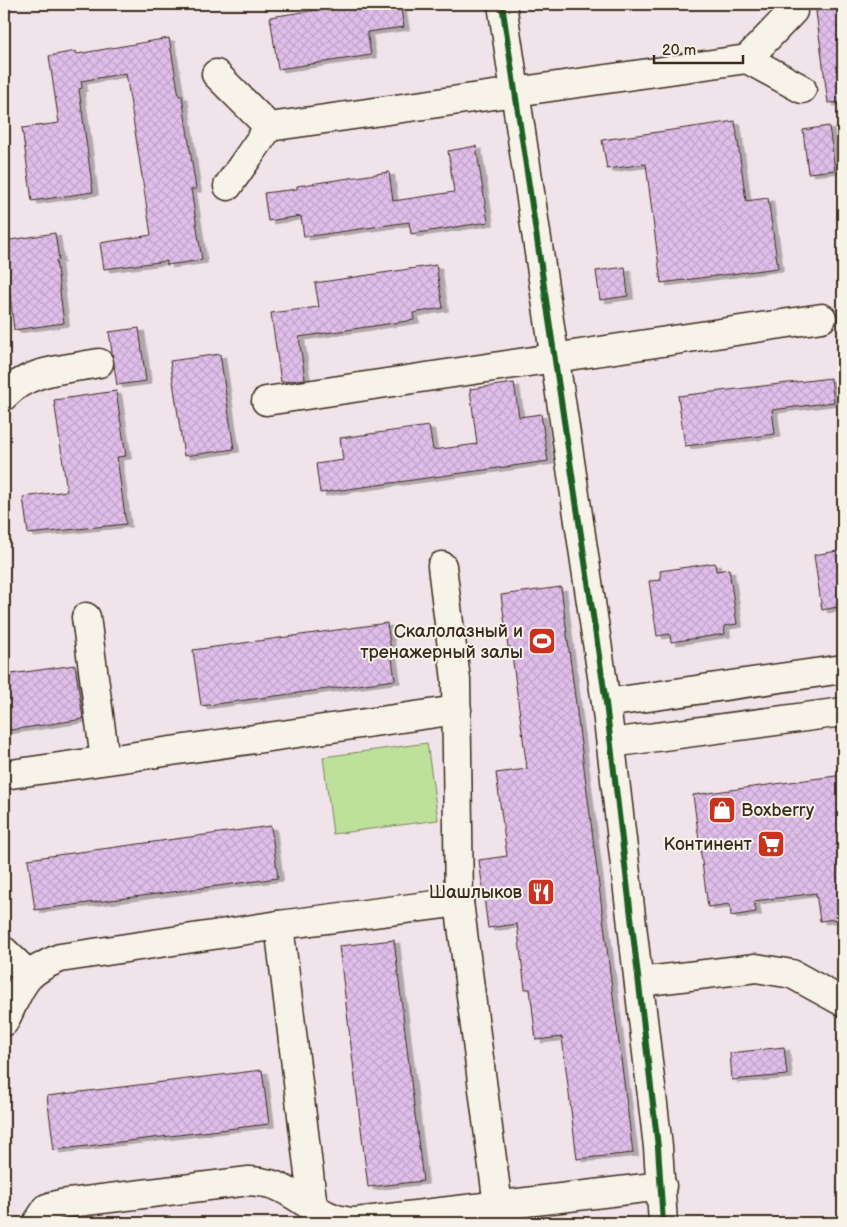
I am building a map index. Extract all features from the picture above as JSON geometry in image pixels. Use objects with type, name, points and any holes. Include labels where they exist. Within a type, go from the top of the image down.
[{"type":"street","points":[[502,4],[606,703],[662,1186],[663,1223]]},
{"type":"street","points":[[747,59],[793,11]]},
{"type":"street","points":[[228,186],[270,127],[747,59],[802,89]]},
{"type":"street","points":[[216,74],[270,127]]},
{"type":"street","points":[[266,401],[822,318]]},
{"type":"street","points":[[4,396],[19,381],[32,375],[99,364]]},
{"type":"street","points":[[442,566],[457,710],[459,902],[498,1206]]},
{"type":"street","points":[[86,617],[105,760]]},
{"type":"street","points":[[606,703],[843,669]]},
{"type":"street","points":[[4,775],[457,710]]},
{"type":"street","points":[[611,743],[843,712]]},
{"type":"street","points":[[4,1022],[20,987],[29,975],[41,966],[60,958],[459,902]]},
{"type":"street","points":[[279,926],[313,1208]]},
{"type":"street","points":[[4,951],[29,975]]},
{"type":"street","points":[[639,982],[756,968],[792,974],[843,1002]]},
{"type":"street","points":[[37,1223],[47,1208],[61,1204],[308,1174]]},
{"type":"street","points":[[249,1181],[265,1182],[282,1188],[334,1219],[353,1223],[662,1186]]},
{"type":"green space","points":[[427,743],[438,820],[333,834],[323,757]]},
{"type":"building","points":[[356,4],[400,4],[404,27],[367,32],[371,55],[278,69],[270,17]]},
{"type":"building","points":[[815,4],[843,4],[843,102],[828,103]]},
{"type":"building","points":[[169,38],[179,96],[182,96],[196,189],[191,189],[202,260],[167,265],[167,261],[104,269],[100,243],[151,235],[126,73],[81,81],[82,88],[79,89],[93,192],[32,201],[22,128],[59,123],[49,56],[76,51],[77,54]]},
{"type":"building","points":[[735,121],[746,201],[768,198],[778,268],[661,283],[646,164],[607,169],[602,140]]},
{"type":"building","points":[[829,126],[835,170],[808,173],[803,130]]},
{"type":"building","points":[[476,146],[488,222],[411,234],[409,222],[304,237],[301,216],[268,221],[264,193],[297,189],[297,186],[389,172],[393,201],[454,192],[448,151]]},
{"type":"building","points":[[55,233],[59,260],[56,260],[64,323],[14,330],[4,241]]},
{"type":"building","points":[[436,265],[443,308],[413,313],[414,320],[299,337],[305,379],[281,382],[271,313],[319,307],[315,283]]},
{"type":"building","points":[[625,267],[628,296],[600,300],[596,271]]},
{"type":"building","points":[[139,328],[146,381],[117,385],[109,332]]},
{"type":"building","points":[[220,354],[234,449],[184,456],[170,361]]},
{"type":"building","points":[[831,378],[834,402],[772,410],[775,434],[685,446],[678,396]]},
{"type":"building","points":[[514,383],[519,417],[541,414],[548,461],[320,493],[316,464],[343,460],[340,438],[429,426],[433,450],[477,444],[470,389]]},
{"type":"building","points":[[116,391],[126,456],[117,457],[126,524],[28,534],[23,497],[67,491],[54,400]]},
{"type":"building","points":[[843,550],[843,606],[822,610],[814,555]]},
{"type":"building","points":[[715,563],[716,571],[729,569],[737,624],[724,626],[725,634],[671,642],[670,634],[657,636],[649,581],[661,580],[660,571]]},
{"type":"building","points":[[561,587],[633,1153],[577,1159],[562,1037],[536,1040],[530,989],[525,989],[517,924],[488,928],[479,860],[507,856],[496,773],[527,769],[511,647],[508,647],[501,595]]},
{"type":"building","points":[[387,623],[395,680],[201,706],[193,650]]},
{"type":"building","points":[[75,665],[83,719],[4,731],[4,675]]},
{"type":"building","name":"Континент","points":[[843,775],[843,918],[820,921],[816,893],[754,901],[756,912],[731,916],[730,904],[708,907],[693,795]]},
{"type":"building","points":[[271,826],[278,878],[35,910],[28,859]]},
{"type":"building","points":[[394,940],[423,1181],[368,1187],[339,946]]},
{"type":"building","points":[[784,1047],[787,1075],[732,1080],[730,1053]]},
{"type":"building","points":[[262,1070],[269,1124],[54,1150],[47,1096]]},
{"type":"cycle path","points":[[502,4],[606,703],[658,1147],[663,1223]]},
{"type":"place","name":"Скалолазный и тренажерный залы","points":[[542,641]]},
{"type":"place","name":"Boxberry","points":[[722,810]]},
{"type":"place","name":"Континент","points":[[771,844]]},
{"type":"place","name":"Шашлыков","points":[[541,892]]}]
